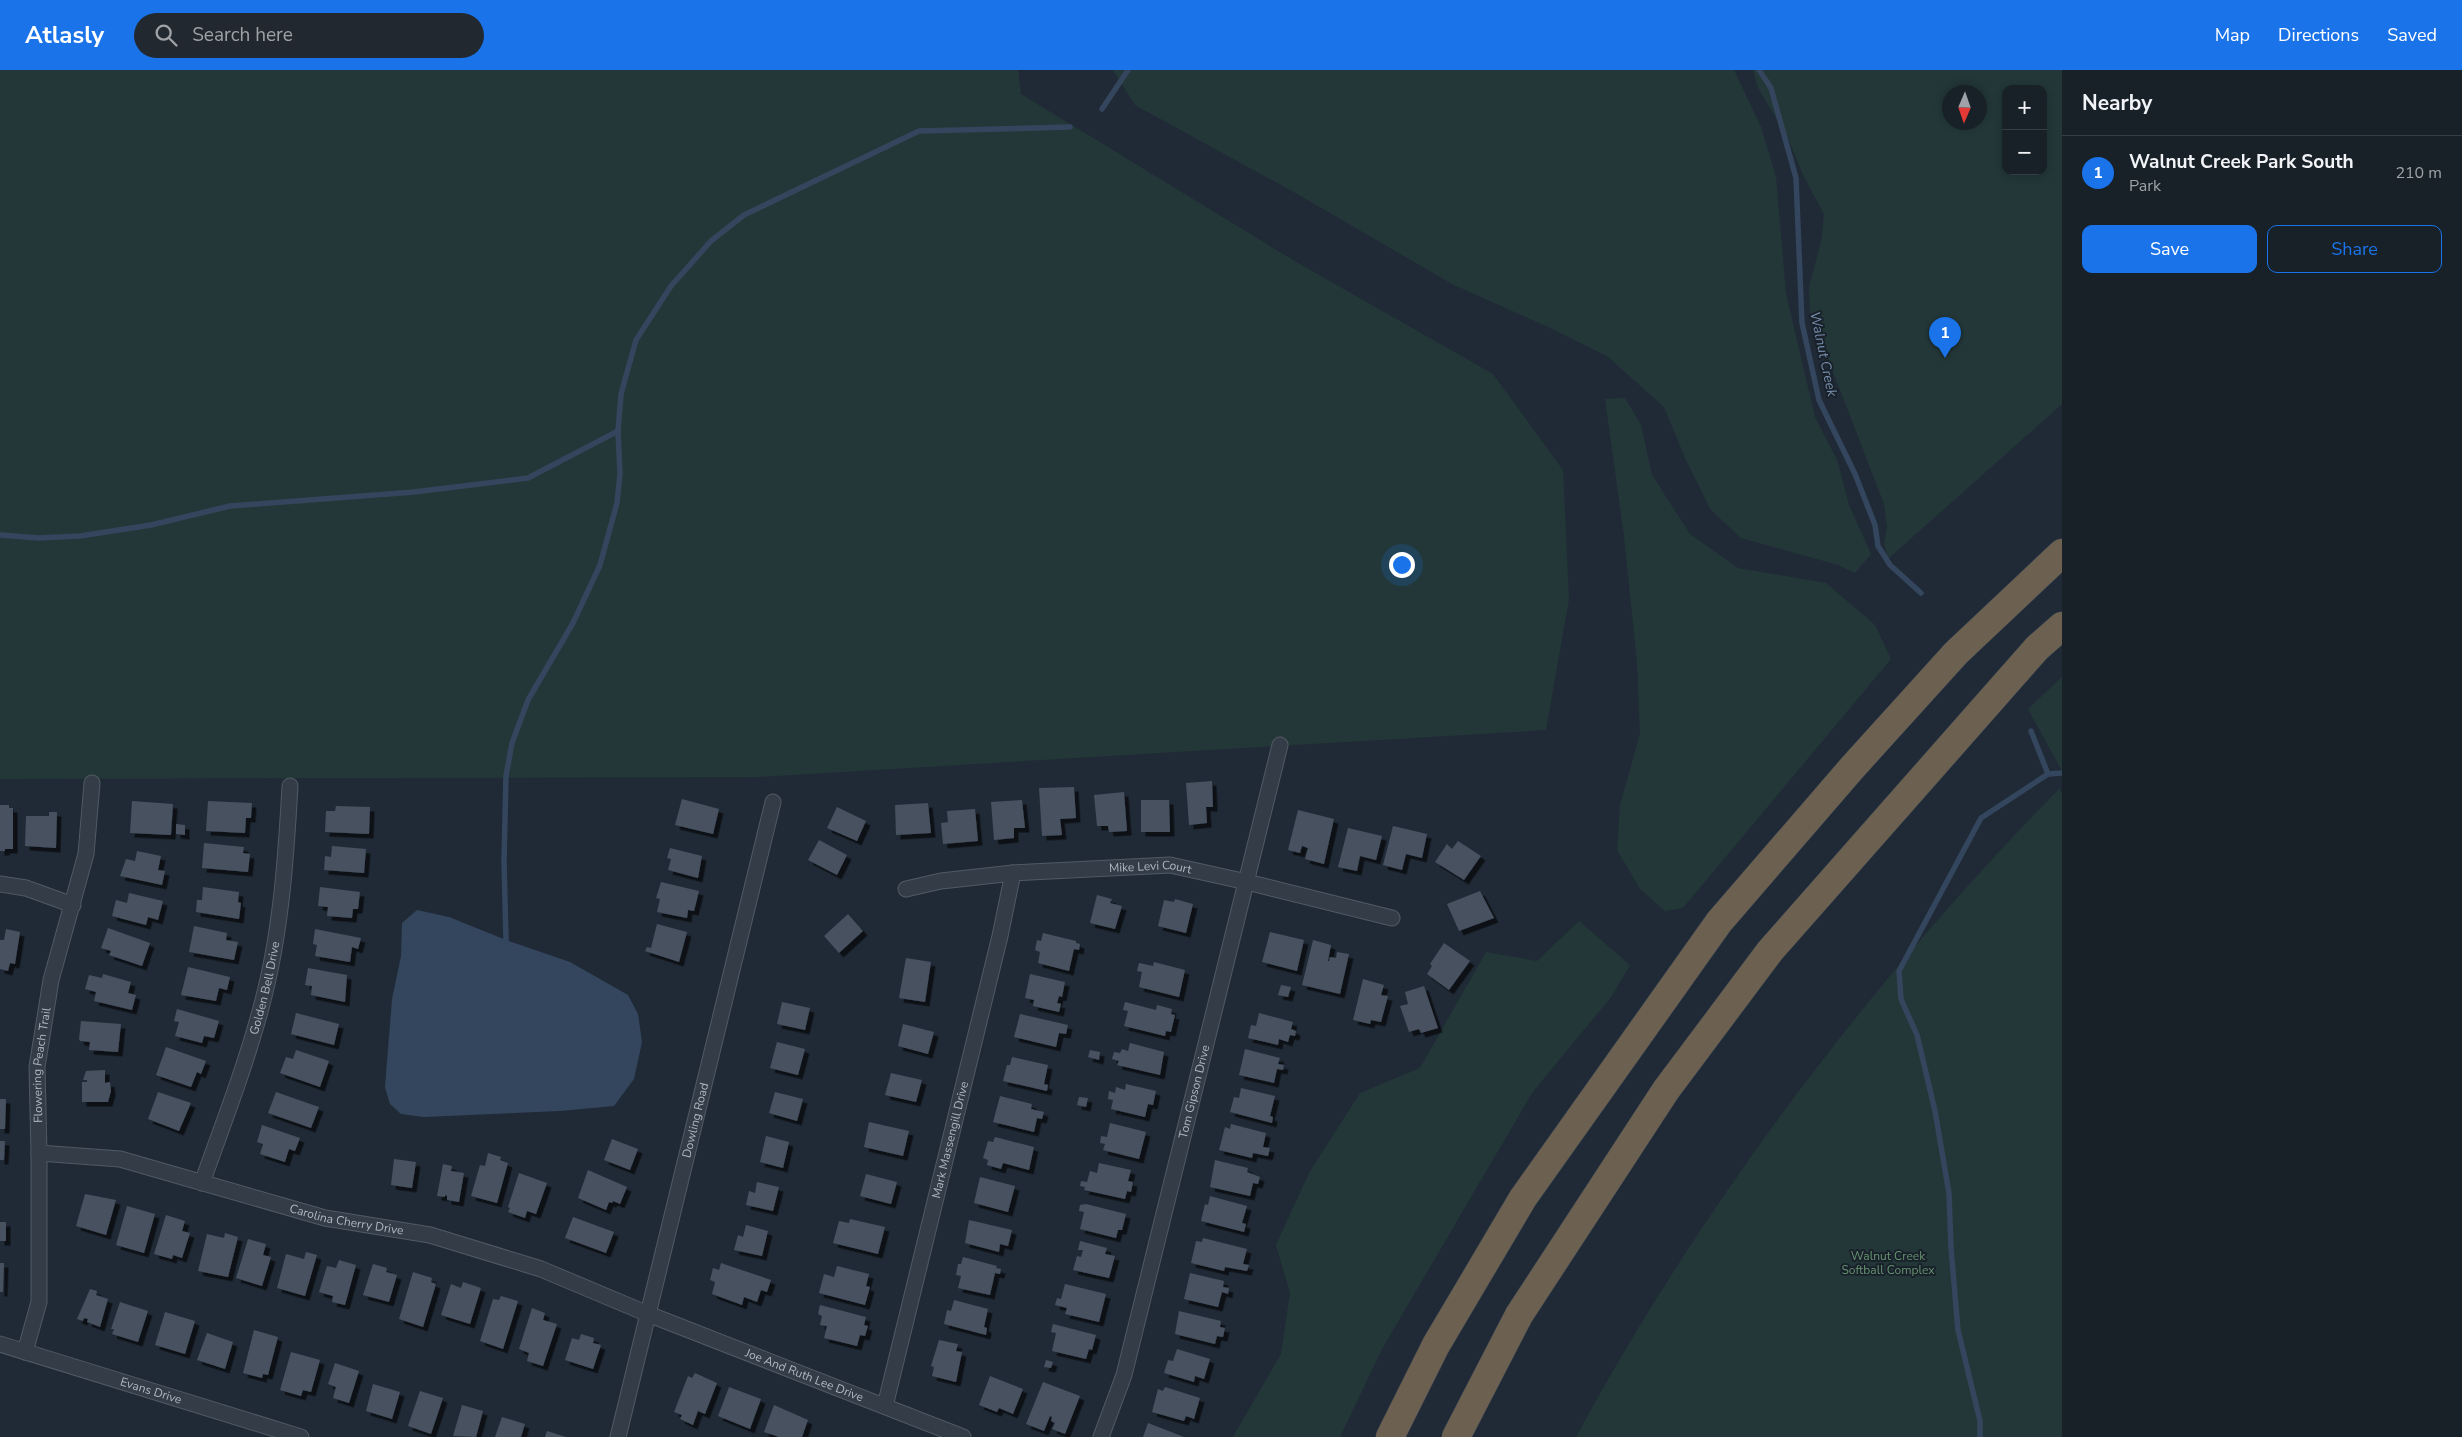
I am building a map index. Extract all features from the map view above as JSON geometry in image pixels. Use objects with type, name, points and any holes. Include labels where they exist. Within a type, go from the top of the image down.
[{"type":"highway","points":[[1390,1437],[1436,1345],[1523,1198],[1719,922],[1851,769],[1956,653],[2062,553]]},
{"type":"highway","points":[[1456,1437],[1519,1315],[1666,1090],[1764,958],[2036,648],[2062,626]]},
{"type":"street","name":"Tom Gipson Drive","points":[[1101,1437],[1124,1375],[1280,745]]},
{"type":"street","name":"Flowering Peach Trail","points":[[25,1352],[39,1302],[37,1067],[51,980],[74,905],[86,854],[92,784]]},
{"type":"street","name":"Golden Bell Drive","points":[[202,1183],[238,1084],[263,1002],[285,867],[290,786]]},
{"type":"street","name":"Dowling Road","points":[[618,1437],[773,802]]},
{"type":"street","name":"Mike Levi Court","points":[[906,889],[941,881],[1013,873],[1170,865],[1392,918]]},
{"type":"street","name":"Mark Massengill Drive","points":[[885,1406],[1000,936],[1013,873]]},
{"type":"street","points":[[0,884],[26,888],[74,905]]},
{"type":"street","name":"Carolina Cherry Drive","points":[[39,1152],[120,1159],[324,1218],[430,1234],[541,1269],[648,1314]]},
{"type":"street","name":"Joe And Ruth Lee Drive","points":[[648,1314],[962,1437]]},
{"type":"street","name":"Evans Drive","points":[[0,1344],[301,1437]]},
{"type":"green space","points":[[0,70],[1018,70],[1021,94],[1298,263],[1493,374],[1563,470],[1569,599],[1546,730],[758,777],[0,779]]},
{"type":"green space","points":[[1113,70],[1734,70],[1761,127],[1776,177],[1786,294],[1815,417],[1837,460],[1849,505],[1871,554],[1855,573],[1838,565],[1741,538],[1710,509],[1686,460],[1664,407],[1607,356],[1452,284],[1299,195],[1135,105]]},
{"type":"green space","points":[[1753,70],[2062,70],[2062,404],[1888,559],[1884,544],[1887,528],[1884,504],[1810,312],[1809,287],[1821,242],[1824,214],[1804,177],[1788,138],[1758,88]]},
{"type":"green space","points":[[1625,398],[1641,425],[1652,475],[1690,534],[1738,568],[1826,583],[1875,625],[1891,659],[1683,908],[1665,911],[1640,889],[1617,850],[1620,805],[1640,734],[1637,662],[1624,536],[1605,399]]},
{"type":"green space","points":[[2062,677],[2062,771],[2028,709]]},
{"type":"green space","name":"Walnut Creek Softball Complex","points":[[2060,788],[2062,795],[2062,1437],[1576,1437],[1626,1349],[1679,1262],[1736,1178],[1796,1096],[1858,1015],[1923,937]]},
{"type":"green space","points":[[1579,921],[1630,965],[1611,997],[1532,1093],[1382,1349],[1340,1437],[1233,1437],[1281,1354],[1290,1293],[1276,1245],[1309,1173],[1360,1093],[1420,1068],[1486,952],[1537,961]]},
{"type":"water","points":[[417,910],[449,917],[506,940],[570,962],[628,995],[638,1014],[642,1042],[634,1079],[614,1106],[560,1111],[424,1117],[401,1114],[390,1104],[385,1087],[392,999],[401,956],[402,923]]},
{"type":"building","points":[[1212,781],[1213,807],[1206,807],[1207,823],[1189,825],[1186,783]]},
{"type":"building","points":[[1074,787],[1076,818],[1060,819],[1062,835],[1042,836],[1039,788]]},
{"type":"building","points":[[1124,792],[1127,831],[1109,832],[1108,826],[1097,826],[1094,795]]},
{"type":"building","points":[[682,799],[719,809],[713,834],[675,825]]},
{"type":"building","points":[[1022,800],[1025,828],[1014,828],[1014,838],[994,840],[991,802]]},
{"type":"building","points":[[1141,800],[1169,800],[1170,832],[1141,832]]},
{"type":"building","points":[[132,801],[173,804],[171,835],[130,833]]},
{"type":"building","points":[[208,801],[252,803],[251,818],[246,818],[245,833],[206,831]]},
{"type":"building","points":[[928,803],[931,833],[896,835],[895,805]]},
{"type":"building","points":[[0,805],[9,805],[9,808],[13,808],[13,849],[5,849],[5,851],[0,851]]},
{"type":"building","points":[[336,806],[370,807],[369,834],[325,832],[326,811],[335,811]]},
{"type":"building","points":[[837,807],[866,821],[857,841],[827,828]]},
{"type":"building","points":[[975,809],[978,841],[943,844],[941,823],[948,822],[947,811]]},
{"type":"building","points":[[1298,810],[1334,819],[1324,864],[1305,859],[1308,848],[1302,846],[1300,853],[1288,850]]},
{"type":"building","points":[[49,812],[57,812],[56,848],[25,846],[26,816],[49,816]]},
{"type":"building","points":[[176,824],[185,825],[185,835],[176,834]]},
{"type":"building","points":[[1393,826],[1427,834],[1422,858],[1406,854],[1402,870],[1383,865]]},
{"type":"building","points":[[1348,828],[1382,836],[1376,860],[1360,856],[1357,871],[1338,867]]},
{"type":"building","points":[[819,840],[847,855],[837,875],[808,860]]},
{"type":"building","points":[[1458,841],[1481,856],[1464,880],[1435,862],[1447,844],[1452,849]]},
{"type":"building","points":[[204,843],[244,847],[243,853],[250,854],[248,872],[202,868]]},
{"type":"building","points":[[332,846],[366,849],[364,873],[324,870],[325,856],[331,857]]},
{"type":"building","points":[[670,848],[702,856],[698,878],[668,870],[671,859],[667,858]]},
{"type":"building","points":[[137,851],[161,856],[158,870],[165,871],[162,885],[120,876],[126,859],[135,861]]},
{"type":"building","points":[[661,882],[699,891],[694,911],[688,910],[687,918],[657,912],[660,899],[656,898]]},
{"type":"building","points":[[203,887],[239,892],[238,902],[241,903],[239,919],[196,912],[197,900],[202,900]]},
{"type":"building","points":[[320,887],[360,892],[358,909],[353,909],[352,918],[327,916],[328,907],[318,906]]},
{"type":"building","points":[[1480,891],[1494,918],[1459,931],[1447,904]]},
{"type":"building","points":[[129,893],[163,901],[158,920],[148,917],[146,925],[112,916],[116,900],[127,903]]},
{"type":"building","points":[[1097,895],[1112,899],[1110,903],[1122,906],[1115,929],[1090,923]]},
{"type":"building","points":[[1175,899],[1193,904],[1186,933],[1158,926],[1164,900],[1174,902]]},
{"type":"building","points":[[848,914],[863,931],[839,953],[824,936]]},
{"type":"building","points":[[657,924],[687,932],[679,962],[645,951],[647,947],[651,948]]},
{"type":"building","points":[[194,926],[227,933],[226,940],[238,942],[234,960],[189,952]]},
{"type":"building","points":[[108,928],[150,943],[142,966],[109,955],[111,951],[101,948]]},
{"type":"building","points":[[6,929],[20,932],[15,964],[10,963],[8,971],[0,969],[0,940],[4,940]]},
{"type":"building","points":[[315,929],[361,938],[358,949],[352,947],[350,962],[315,956],[317,945],[313,944]]},
{"type":"building","points":[[1270,932],[1304,940],[1297,971],[1262,962]]},
{"type":"building","points":[[1043,933],[1076,941],[1076,943],[1080,944],[1079,950],[1074,949],[1069,971],[1038,963],[1040,952],[1035,950],[1037,940],[1041,941]]},
{"type":"building","points":[[1313,940],[1331,945],[1328,961],[1330,957],[1336,958],[1337,952],[1349,954],[1340,994],[1302,985]]},
{"type":"building","points":[[1444,943],[1470,961],[1449,990],[1427,974],[1432,966],[1430,964]]},
{"type":"building","points":[[906,958],[931,962],[925,1002],[899,998]]},
{"type":"building","points":[[1154,962],[1185,970],[1179,997],[1139,987],[1142,972],[1137,971],[1139,963],[1153,966]]},
{"type":"building","points":[[188,967],[230,977],[227,990],[219,988],[216,1001],[181,995]]},
{"type":"building","points":[[308,968],[347,975],[345,1002],[311,995],[312,986],[305,985]]},
{"type":"building","points":[[103,974],[131,982],[128,993],[136,995],[132,1010],[94,1001],[96,992],[85,989],[89,975],[102,978]]},
{"type":"building","points":[[1030,974],[1065,982],[1062,997],[1059,996],[1057,1003],[1061,1004],[1059,1012],[1033,1006],[1034,1000],[1025,998]]},
{"type":"building","points":[[1363,979],[1384,985],[1381,995],[1388,996],[1381,1022],[1371,1020],[1370,1024],[1353,1020]]},
{"type":"building","points":[[1281,985],[1291,987],[1288,997],[1278,995]]},
{"type":"building","points":[[1424,986],[1438,1028],[1421,1033],[1419,1029],[1409,1032],[1400,1006],[1408,1004],[1405,992]]},
{"type":"building","points":[[782,1002],[810,1008],[805,1030],[777,1024]]},
{"type":"building","points":[[1125,1002],[1156,1010],[1157,1005],[1172,1009],[1171,1014],[1175,1015],[1171,1032],[1166,1031],[1165,1036],[1124,1026],[1128,1011],[1123,1010]]},
{"type":"building","points":[[177,1009],[219,1021],[214,1038],[204,1036],[202,1043],[175,1036],[179,1022],[174,1021]]},
{"type":"building","points":[[296,1013],[339,1024],[334,1045],[291,1034]]},
{"type":"building","points":[[1259,1013],[1293,1022],[1291,1029],[1296,1031],[1295,1036],[1290,1035],[1288,1042],[1279,1039],[1278,1045],[1248,1038],[1251,1025],[1256,1026]]},
{"type":"building","points":[[1020,1014],[1068,1025],[1066,1034],[1059,1033],[1056,1047],[1014,1037]]},
{"type":"building","points":[[81,1021],[121,1024],[118,1052],[89,1050],[90,1042],[80,1041],[79,1039]]},
{"type":"building","points":[[903,1024],[934,1032],[928,1054],[898,1046]]},
{"type":"building","points":[[777,1042],[805,1049],[798,1075],[770,1068]]},
{"type":"building","points":[[1130,1043],[1164,1052],[1160,1075],[1117,1065],[1119,1061],[1112,1059],[1114,1052],[1120,1053],[1122,1049],[1128,1051]]},
{"type":"building","points":[[166,1047],[206,1061],[201,1074],[197,1072],[191,1087],[156,1075]]},
{"type":"building","points":[[1245,1049],[1280,1058],[1278,1064],[1284,1065],[1283,1070],[1277,1069],[1274,1083],[1239,1075]]},
{"type":"building","points":[[296,1050],[329,1061],[320,1087],[280,1073],[286,1057],[293,1059]]},
{"type":"building","points":[[1090,1050],[1100,1052],[1099,1060],[1088,1057]]},
{"type":"building","points":[[1012,1057],[1048,1065],[1044,1084],[1048,1085],[1047,1091],[1003,1081],[1007,1065],[1010,1065]]},
{"type":"building","points":[[105,1070],[105,1083],[110,1082],[111,1091],[108,1102],[82,1102],[82,1082],[87,1082],[87,1080],[83,1080],[86,1071]]},
{"type":"building","points":[[891,1073],[922,1080],[916,1102],[885,1095]]},
{"type":"building","points":[[1126,1084],[1156,1091],[1153,1105],[1148,1104],[1145,1117],[1111,1109],[1113,1100],[1108,1099],[1109,1091],[1115,1093],[1116,1087],[1125,1090]]},
{"type":"building","points":[[1241,1088],[1275,1096],[1270,1116],[1273,1117],[1272,1123],[1230,1112],[1234,1097],[1239,1098]]},
{"type":"building","points":[[158,1092],[191,1103],[179,1131],[148,1119]]},
{"type":"building","points":[[276,1092],[319,1107],[311,1128],[268,1113]]},
{"type":"building","points":[[775,1092],[803,1099],[797,1121],[769,1113]]},
{"type":"building","points":[[1000,1096],[1032,1104],[1031,1109],[1044,1112],[1042,1119],[1037,1118],[1034,1132],[993,1122]]},
{"type":"building","points":[[1079,1097],[1088,1098],[1086,1107],[1077,1105]]},
{"type":"building","points":[[0,1099],[6,1099],[5,1129],[0,1129]]},
{"type":"building","points":[[869,1122],[909,1131],[903,1156],[864,1147]]},
{"type":"building","points":[[1110,1123],[1146,1132],[1139,1159],[1103,1150],[1105,1144],[1100,1143],[1101,1136],[1107,1137]]},
{"type":"building","points":[[1231,1124],[1266,1133],[1263,1147],[1270,1148],[1268,1156],[1253,1153],[1252,1158],[1219,1150],[1225,1127],[1230,1129]]},
{"type":"building","points":[[262,1125],[300,1138],[295,1151],[289,1149],[285,1162],[260,1154],[263,1144],[257,1142]]},
{"type":"building","points":[[766,1136],[789,1142],[783,1168],[760,1162]]},
{"type":"building","points":[[995,1137],[1034,1147],[1029,1170],[1003,1163],[1001,1169],[987,1165],[988,1160],[983,1158],[988,1141],[993,1142]]},
{"type":"building","points":[[612,1139],[638,1149],[630,1170],[604,1160]]},
{"type":"building","points":[[0,1141],[5,1141],[4,1160],[0,1160]]},
{"type":"building","points":[[488,1153],[501,1157],[500,1160],[508,1163],[497,1203],[471,1196],[480,1165],[485,1166]]},
{"type":"building","points":[[394,1159],[416,1162],[412,1188],[391,1185]]},
{"type":"building","points":[[1215,1160],[1248,1168],[1247,1172],[1260,1177],[1258,1184],[1253,1183],[1250,1196],[1210,1187]]},
{"type":"building","points":[[1099,1163],[1131,1170],[1128,1181],[1133,1182],[1131,1192],[1127,1191],[1125,1199],[1084,1190],[1085,1187],[1080,1186],[1081,1181],[1087,1182],[1090,1171],[1097,1173]]},
{"type":"building","points":[[443,1164],[452,1166],[451,1171],[464,1173],[459,1202],[447,1200],[445,1195],[445,1197],[437,1196]]},
{"type":"building","points":[[588,1170],[627,1187],[620,1204],[613,1201],[612,1203],[609,1202],[606,1210],[578,1198]]},
{"type":"building","points":[[519,1173],[547,1183],[536,1214],[527,1211],[525,1218],[508,1212]]},
{"type":"building","points":[[866,1174],[897,1182],[891,1204],[860,1196]]},
{"type":"building","points":[[980,1177],[1015,1186],[1008,1212],[974,1203]]},
{"type":"building","points":[[757,1182],[779,1187],[773,1211],[746,1205],[749,1191],[755,1193]]},
{"type":"building","points":[[85,1194],[116,1200],[106,1235],[76,1226]]},
{"type":"building","points":[[1210,1196],[1247,1206],[1242,1223],[1246,1224],[1244,1232],[1201,1221],[1205,1204],[1208,1205]]},
{"type":"building","points":[[1086,1204],[1126,1214],[1122,1230],[1118,1230],[1116,1238],[1080,1229],[1084,1212],[1079,1211],[1080,1205]]},
{"type":"building","points":[[127,1206],[155,1214],[144,1253],[116,1245]]},
{"type":"building","points":[[166,1215],[185,1221],[182,1231],[190,1233],[182,1258],[173,1255],[172,1259],[154,1254]]},
{"type":"building","points":[[573,1217],[614,1232],[606,1253],[565,1238]]},
{"type":"building","points":[[850,1219],[885,1227],[878,1254],[833,1243],[839,1221],[849,1223]]},
{"type":"building","points":[[969,1220],[1012,1230],[1008,1246],[1000,1244],[999,1252],[965,1243]]},
{"type":"building","points":[[0,1222],[6,1222],[6,1241],[0,1241]]},
{"type":"building","points":[[746,1225],[768,1231],[762,1256],[734,1250],[738,1235],[743,1237]]},
{"type":"building","points":[[225,1233],[238,1237],[228,1277],[198,1271],[207,1234],[224,1238]]},
{"type":"building","points":[[1203,1238],[1247,1249],[1243,1264],[1249,1265],[1247,1271],[1225,1267],[1224,1271],[1191,1263],[1196,1241],[1202,1242]]},
{"type":"building","points":[[248,1239],[266,1244],[263,1255],[271,1257],[262,1286],[236,1278]]},
{"type":"building","points":[[1080,1241],[1107,1248],[1105,1254],[1115,1256],[1109,1278],[1073,1270],[1077,1256],[1081,1257],[1083,1250],[1078,1250]]},
{"type":"building","points":[[306,1252],[317,1255],[305,1296],[277,1288],[286,1254],[304,1259]]},
{"type":"building","points":[[963,1257],[997,1266],[996,1268],[1001,1269],[1000,1274],[995,1273],[990,1295],[958,1288],[961,1276],[956,1275],[958,1264],[961,1264]]},
{"type":"building","points":[[339,1260],[356,1265],[345,1305],[332,1302],[333,1296],[319,1292],[327,1266],[336,1268]]},
{"type":"building","points":[[0,1263],[4,1263],[3,1292],[0,1292]]},
{"type":"building","points":[[721,1263],[771,1280],[767,1292],[761,1290],[757,1302],[744,1297],[742,1305],[712,1294],[715,1282],[710,1280],[713,1268],[719,1270]]},
{"type":"building","points":[[373,1264],[387,1268],[386,1272],[397,1275],[389,1302],[363,1295]]},
{"type":"building","points":[[837,1266],[869,1274],[866,1286],[870,1287],[865,1305],[819,1293],[824,1274],[834,1277]]},
{"type":"building","points":[[413,1272],[432,1278],[431,1282],[436,1284],[423,1327],[399,1319]]},
{"type":"building","points":[[1190,1273],[1224,1281],[1223,1287],[1229,1288],[1228,1294],[1222,1292],[1218,1307],[1184,1299]]},
{"type":"building","points":[[463,1282],[481,1288],[470,1324],[441,1315],[451,1284],[461,1288]]},
{"type":"building","points":[[1065,1284],[1106,1294],[1099,1322],[1065,1314],[1067,1308],[1055,1305],[1057,1298],[1061,1299]]},
{"type":"building","points":[[90,1289],[97,1291],[96,1295],[108,1299],[100,1327],[87,1322],[88,1319],[84,1318],[83,1321],[77,1319]]},
{"type":"building","points":[[501,1296],[518,1301],[503,1349],[480,1341],[493,1299],[499,1300]]},
{"type":"building","points":[[954,1300],[988,1309],[984,1327],[987,1328],[986,1335],[944,1324],[947,1310],[951,1311]]},
{"type":"building","points":[[120,1302],[148,1311],[138,1342],[112,1334],[114,1329],[111,1329]]},
{"type":"building","points":[[820,1305],[866,1317],[864,1325],[868,1326],[865,1336],[860,1335],[857,1346],[824,1338],[827,1326],[820,1325],[822,1316],[818,1314]]},
{"type":"building","points":[[532,1308],[545,1313],[543,1320],[557,1324],[543,1366],[527,1361],[529,1353],[519,1349]]},
{"type":"building","points":[[1179,1311],[1221,1321],[1220,1327],[1225,1328],[1223,1337],[1217,1336],[1215,1344],[1175,1334]]},
{"type":"building","points":[[165,1312],[195,1321],[185,1354],[155,1345]]},
{"type":"building","points":[[1053,1324],[1096,1335],[1092,1350],[1089,1349],[1086,1359],[1052,1351],[1056,1333],[1051,1332]]},
{"type":"building","points":[[254,1330],[278,1337],[268,1375],[263,1374],[262,1378],[243,1373]]},
{"type":"building","points":[[207,1333],[233,1342],[225,1369],[197,1360]]},
{"type":"building","points":[[581,1334],[594,1338],[593,1343],[601,1345],[593,1369],[565,1360],[572,1338],[579,1340]]},
{"type":"building","points":[[939,1340],[958,1344],[956,1351],[962,1352],[956,1382],[932,1376],[934,1367],[931,1366]]},
{"type":"building","points":[[1177,1349],[1210,1359],[1204,1379],[1195,1376],[1194,1382],[1164,1373],[1168,1360],[1173,1361]]},
{"type":"building","points":[[291,1352],[320,1360],[311,1392],[303,1390],[301,1396],[280,1390]]},
{"type":"building","points":[[1046,1360],[1053,1362],[1051,1368],[1044,1367]]},
{"type":"building","points":[[335,1363],[359,1371],[349,1403],[333,1398],[336,1387],[328,1384]]},
{"type":"building","points":[[695,1373],[717,1383],[705,1414],[698,1411],[693,1425],[680,1419],[682,1415],[674,1412],[688,1376],[692,1378]]},
{"type":"building","points":[[990,1376],[1023,1389],[1013,1414],[999,1408],[997,1412],[979,1405]]},
{"type":"building","points":[[1043,1382],[1080,1396],[1065,1434],[1052,1429],[1055,1423],[1051,1421],[1052,1417],[1050,1416],[1044,1431],[1026,1424]]},
{"type":"building","points":[[373,1384],[400,1392],[392,1419],[366,1411]]},
{"type":"building","points":[[729,1387],[761,1399],[750,1429],[718,1416]]},
{"type":"building","points":[[1165,1387],[1200,1398],[1194,1419],[1186,1416],[1184,1421],[1152,1412],[1158,1389],[1163,1391]]},
{"type":"building","points":[[420,1391],[443,1398],[431,1434],[408,1426]]},
{"type":"building","points":[[462,1405],[483,1411],[476,1437],[453,1436]]},
{"type":"building","points":[[774,1405],[808,1420],[802,1437],[779,1437],[764,1432]]},
{"type":"building","points":[[502,1417],[525,1424],[521,1437],[495,1437]]},
{"type":"building","points":[[1148,1423],[1184,1437],[1143,1437]]},
{"type":"building","points":[[547,1431],[566,1437],[545,1437]]},
{"type":"waterway","points":[[1102,109],[1128,70]]},
{"type":"waterway","name":"Walnut Creek","points":[[1759,70],[1771,88],[1796,178],[1802,323],[1819,400],[1855,474],[1875,525],[1878,546],[1890,565],[1921,593]]},
{"type":"waterway","points":[[506,940],[504,861],[506,776],[512,743],[528,700],[573,623],[600,565],[617,503],[620,474],[618,431],[621,394],[636,340],[671,286],[711,241],[744,215],[919,131],[1070,127]]},
{"type":"waterway","points":[[0,535],[39,538],[80,536],[151,525],[230,506],[414,492],[528,478],[618,431]]},
{"type":"waterway","name":"Walnut Creek","points":[[2031,731],[2048,774]]},
{"type":"waterway","points":[[1980,1437],[1980,1421],[1958,1330],[1951,1248],[1949,1193],[1935,1111],[1917,1035],[1901,999],[1899,971],[1981,818],[2048,774],[2062,773]]},
{"type":"place","name":"Walnut Creek Park South","points":[[1945,358]]}]
